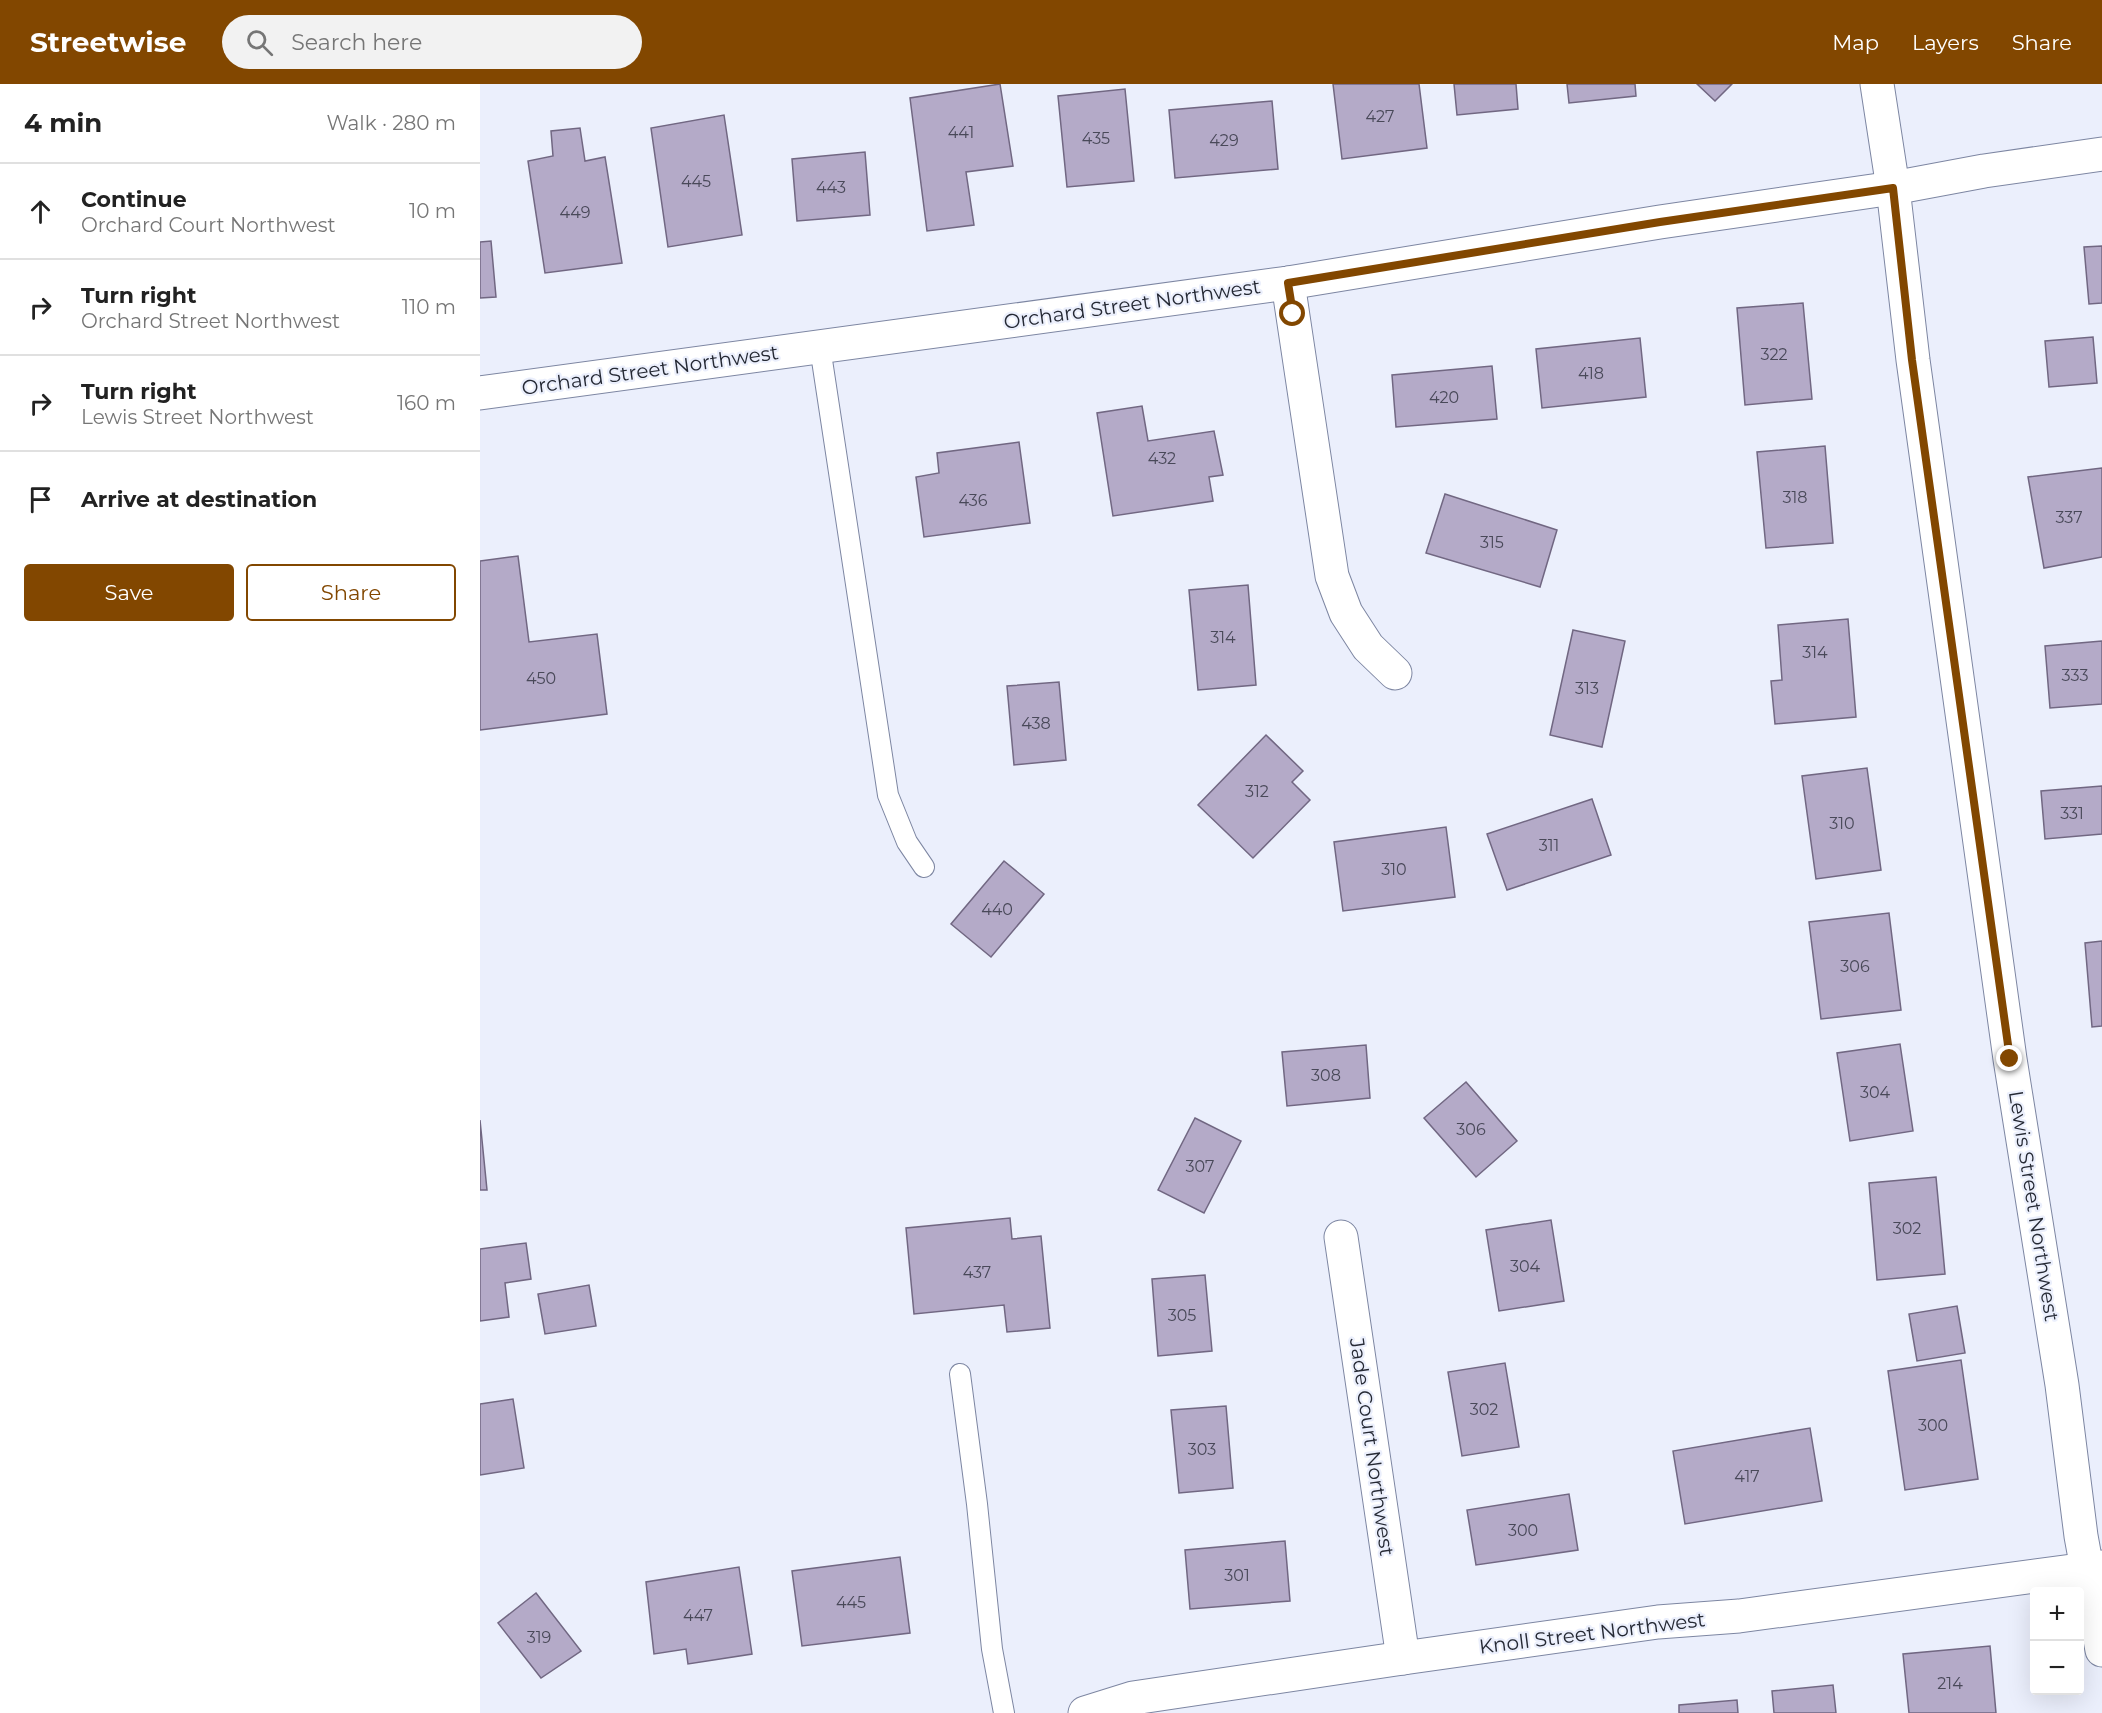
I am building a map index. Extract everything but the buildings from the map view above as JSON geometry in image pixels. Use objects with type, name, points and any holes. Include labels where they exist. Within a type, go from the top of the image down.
[{"type":"street","name":"Lewis Street Northwest","points":[[1877,84],[1893,188],[1912,360],[2010,1059],[2062,1385],[2081,1536],[2095,1568],[2102,1650]]},
{"type":"street","name":"Orchard Street Northwest","points":[[480,393],[1288,283],[1660,222],[1893,188],[1984,171],[2102,154]]},
{"type":"street","points":[[1288,283],[1332,576],[1351,622],[1368,647],[1395,673]]},
{"type":"street","name":"Jade Court Northwest","points":[[1341,1237],[1403,1658]]},
{"type":"street","name":"Knoll Street Northwest","points":[[1085,1713],[1132,1698],[1403,1658],[1659,1622],[1739,1616],[2095,1568]]},
{"type":"lane","points":[[820,347],[888,795],[907,843],[924,867]]},
{"type":"lane","points":[[960,1374],[978,1504],[992,1649],[1005,1713]]},
{"type":"route","points":[[1293,314],[1288,283],[1660,222],[1893,188],[1912,360],[2010,1059]]}]
